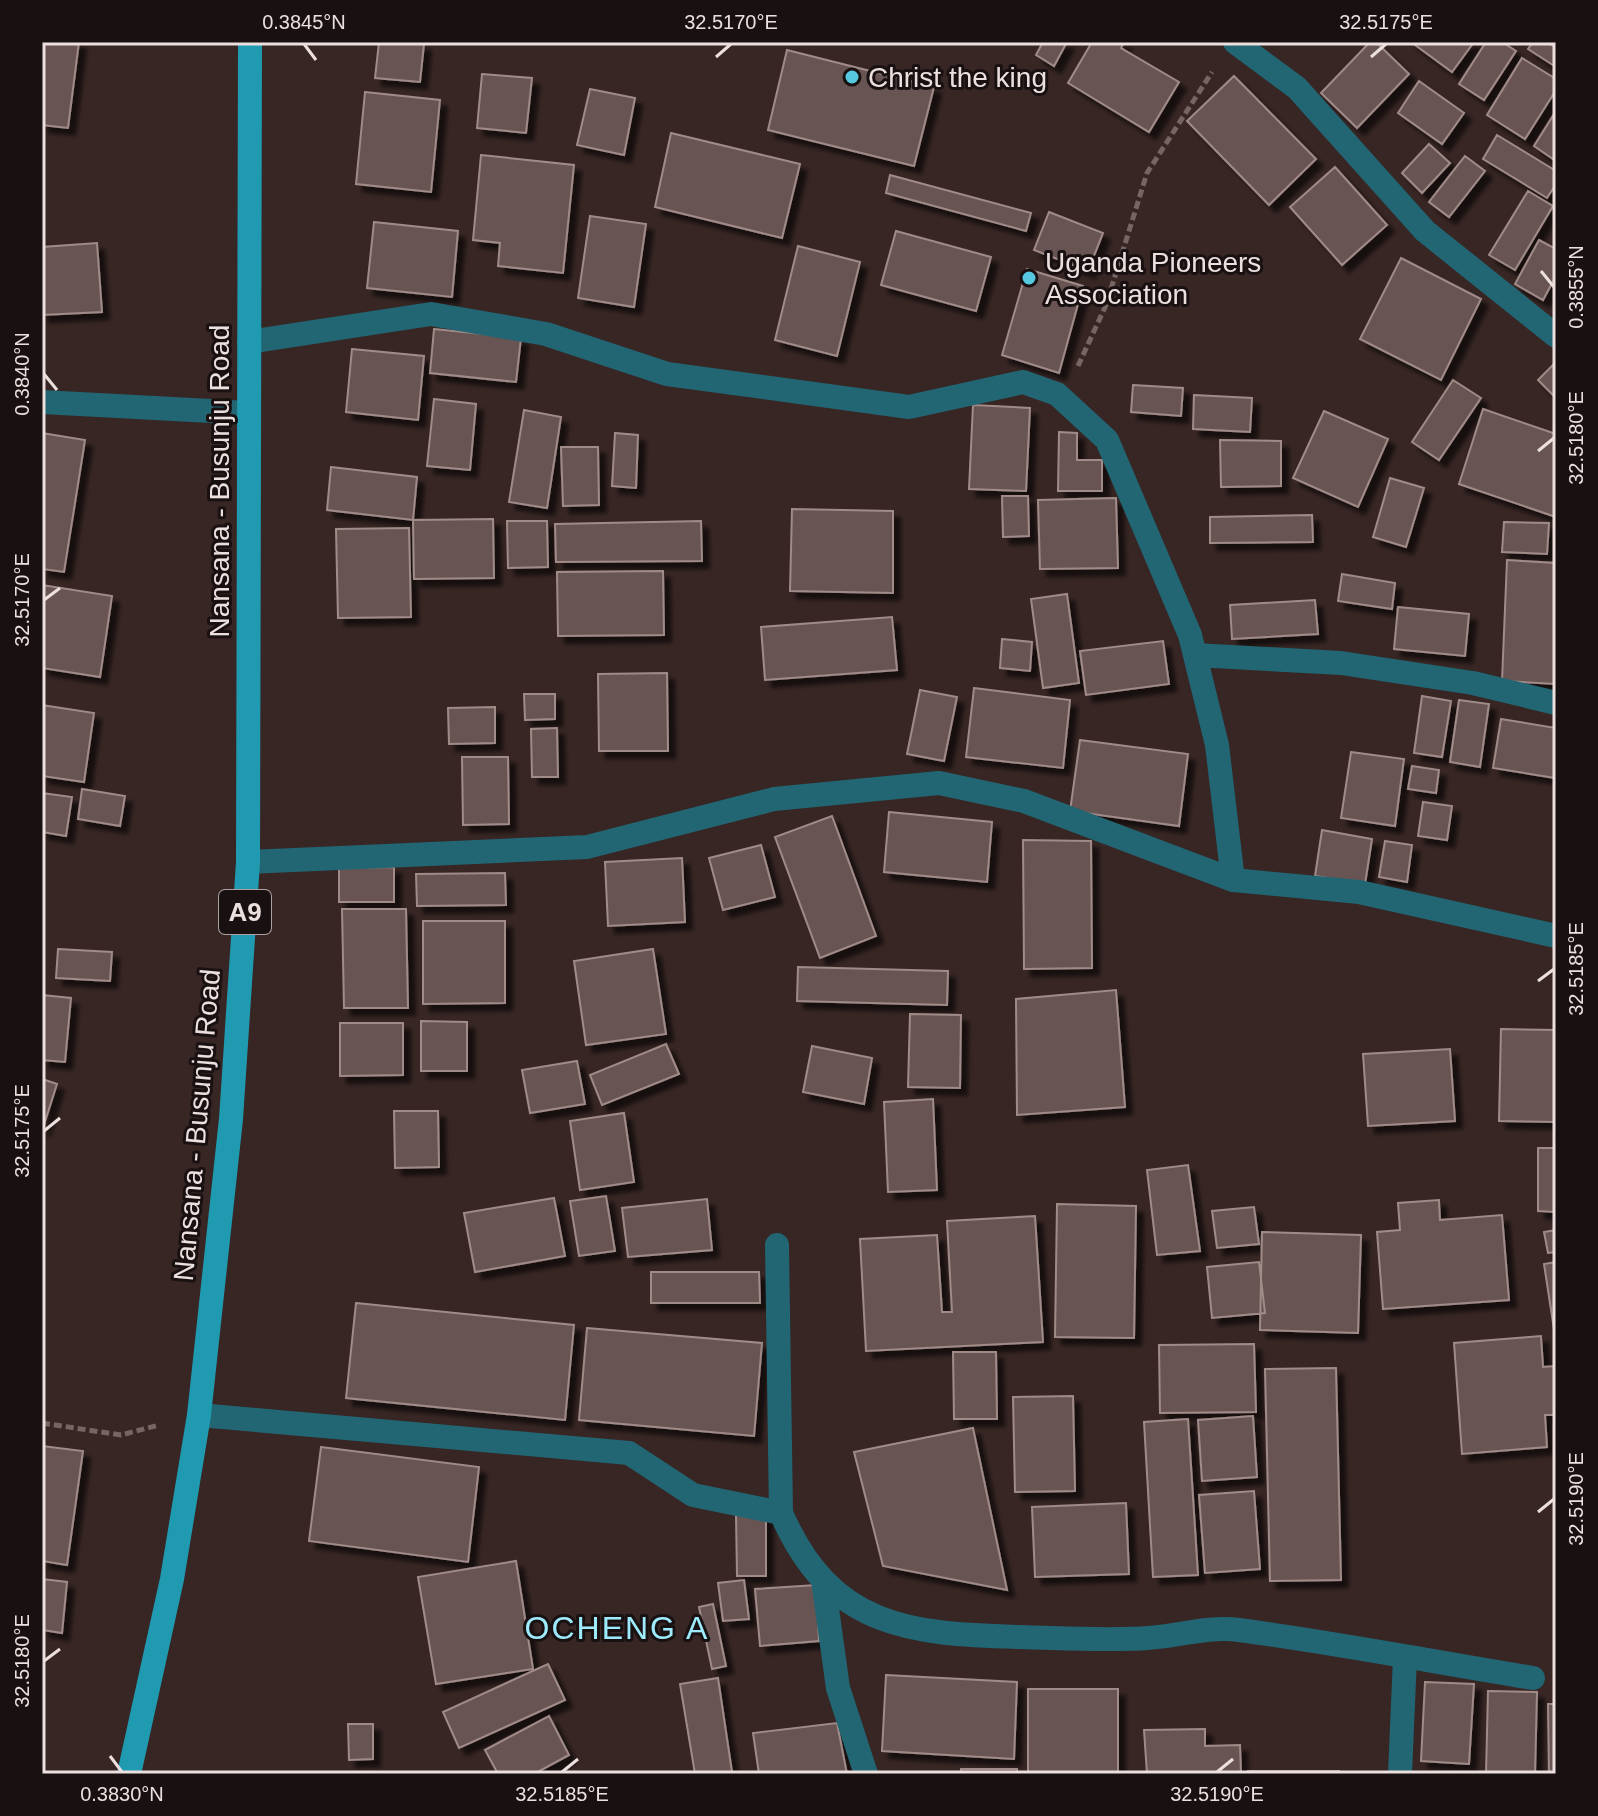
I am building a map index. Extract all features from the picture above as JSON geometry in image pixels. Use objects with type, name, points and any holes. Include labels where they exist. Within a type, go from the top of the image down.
[{"type":"main road","name":"Nansana - Busunju Road","points":[[129,1774],[172,1579],[199,1415],[231,1119],[248,862],[250,42]]},
{"type":"street","points":[[1235,42],[1297,88],[1425,231],[1556,336]]},
{"type":"street","points":[[249,342],[431,314],[546,334],[667,374],[909,407],[1023,382],[1057,394],[1107,440],[1190,635],[1217,745],[1233,880]]},
{"type":"street","points":[[42,402],[248,413]]},
{"type":"street","points":[[1195,655],[1341,663],[1473,683],[1556,703]]},
{"type":"street","points":[[248,862],[587,847],[774,799],[939,783],[1024,801],[1233,880],[1359,892],[1556,936]]},
{"type":"street","points":[[777,1245],[781,1513],[797,1549],[823,1580],[863,1611],[903,1629],[968,1636],[1119,1640],[1236,1629],[1533,1678]]},
{"type":"street","points":[[199,1415],[629,1453],[693,1495],[781,1513]]},
{"type":"street","points":[[823,1580],[838,1688],[866,1774]]},
{"type":"street","points":[[1400,1774],[1405,1657]]},
{"type":"path","points":[[1068,402],[1078,365],[1106,305],[1147,173],[1219,63]]},
{"type":"path","points":[[42,1423],[121,1435],[199,1415]]},
{"type":"building","points":[[42,42],[79,42],[68,128],[42,125]]},
{"type":"building","points":[[379,42],[424,44],[420,82],[375,78]]},
{"type":"building","points":[[1043,42],[1067,42],[1054,66],[1036,55]]},
{"type":"building","points":[[1092,42],[1124,42],[1121,48],[1179,82],[1149,132],[1068,83]]},
{"type":"building","points":[[1370,42],[1376,42],[1409,74],[1357,128],[1321,93]]},
{"type":"building","points":[[1411,42],[1474,42],[1452,72]]},
{"type":"building","points":[[1486,42],[1502,42],[1516,51],[1484,100],[1459,84]]},
{"type":"building","points":[[1533,42],[1547,42],[1556,48],[1556,67],[1528,49]]},
{"type":"building","points":[[787,50],[934,87],[914,166],[768,130]]},
{"type":"building","points":[[1522,58],[1556,79],[1556,90],[1525,139],[1487,115]]},
{"type":"building","points":[[482,74],[532,78],[526,133],[477,128]]},
{"type":"building","points":[[1234,76],[1316,159],[1269,205],[1187,121]]},
{"type":"building","points":[[1419,81],[1464,113],[1442,144],[1398,113]]},
{"type":"building","points":[[590,89],[635,98],[624,155],[577,145]]},
{"type":"building","points":[[365,92],[440,100],[431,192],[356,184]]},
{"type":"building","points":[[1556,111],[1556,161],[1534,146]]},
{"type":"building","points":[[671,133],[800,164],[782,238],[655,207]]},
{"type":"building","points":[[1497,135],[1556,171],[1556,184],[1547,198],[1483,159]]},
{"type":"building","points":[[1429,144],[1450,163],[1422,193],[1402,173]]},
{"type":"building","points":[[481,155],[574,165],[563,273],[498,266],[500,243],[473,240]]},
{"type":"building","points":[[1465,156],[1485,171],[1449,217],[1429,202]]},
{"type":"building","points":[[1335,167],[1387,225],[1342,265],[1290,207]]},
{"type":"building","points":[[890,175],[1031,213],[1026,231],[886,193]]},
{"type":"building","points":[[1528,191],[1553,206],[1515,270],[1489,255]]},
{"type":"building","points":[[1049,212],[1103,233],[1088,271],[1034,250]]},
{"type":"building","points":[[590,216],[646,224],[634,307],[578,298]]},
{"type":"building","points":[[374,222],[458,231],[452,297],[367,288]]},
{"type":"building","points":[[896,231],[991,257],[976,311],[881,285]]},
{"type":"building","points":[[1539,240],[1556,249],[1556,276],[1543,300],[1515,284]]},
{"type":"building","points":[[97,243],[102,312],[42,315],[42,247]]},
{"type":"building","points":[[798,246],[860,262],[837,356],[775,340]]},
{"type":"building","points":[[1401,258],[1481,299],[1441,380],[1360,339]]},
{"type":"building","points":[[1027,269],[1083,286],[1059,373],[1002,355]]},
{"type":"building","points":[[434,329],[521,338],[516,382],[430,373]]},
{"type":"building","points":[[352,349],[424,356],[418,420],[346,412]]},
{"type":"building","points":[[1556,362],[1556,398],[1538,380]]},
{"type":"building","points":[[1453,380],[1481,398],[1439,460],[1412,442]]},
{"type":"building","points":[[1133,385],[1183,388],[1181,416],[1131,412]]},
{"type":"building","points":[[1194,395],[1252,398],[1250,432],[1193,429]]},
{"type":"building","points":[[434,399],[476,404],[470,470],[427,466]]},
{"type":"building","points":[[973,405],[1030,408],[1026,491],[969,489]]},
{"type":"building","points":[[1483,409],[1556,434],[1556,517],[1459,484]]},
{"type":"building","points":[[524,410],[561,417],[547,508],[509,502]]},
{"type":"building","points":[[1324,411],[1388,439],[1358,507],[1293,478]]},
{"type":"building","points":[[1059,432],[1077,433],[1077,460],[1102,460],[1102,491],[1058,491]]},
{"type":"building","points":[[42,433],[85,440],[64,572],[42,569]]},
{"type":"building","points":[[615,433],[638,435],[636,488],[612,486]]},
{"type":"building","points":[[1220,440],[1281,441],[1281,486],[1221,487]]},
{"type":"building","points":[[561,447],[598,447],[599,505],[563,506]]},
{"type":"building","points":[[331,467],[417,477],[413,520],[327,510]]},
{"type":"building","points":[[1390,478],[1424,488],[1406,547],[1373,537]]},
{"type":"building","points":[[1002,496],[1028,496],[1029,536],[1003,537]]},
{"type":"building","points":[[1116,498],[1118,568],[1040,569],[1038,500]]},
{"type":"building","points":[[792,509],[893,511],[893,593],[790,591]]},
{"type":"building","points":[[1312,515],[1313,542],[1210,543],[1210,517]]},
{"type":"building","points":[[493,519],[494,578],[414,579],[413,520]]},
{"type":"building","points":[[507,521],[547,521],[548,567],[508,568]]},
{"type":"building","points":[[701,521],[702,561],[556,562],[555,524]]},
{"type":"building","points":[[1504,522],[1549,523],[1547,554],[1502,552]]},
{"type":"building","points":[[409,528],[411,617],[338,618],[336,529]]},
{"type":"building","points":[[1507,560],[1556,563],[1556,684],[1502,681]]},
{"type":"building","points":[[663,571],[664,635],[558,636],[557,572]]},
{"type":"building","points":[[1342,574],[1395,583],[1392,609],[1338,601]]},
{"type":"building","points":[[42,585],[112,596],[100,677],[42,668]]},
{"type":"building","points":[[1067,594],[1079,683],[1043,688],[1031,599]]},
{"type":"building","points":[[1315,600],[1318,634],[1232,639],[1230,605]]},
{"type":"building","points":[[1398,607],[1469,614],[1465,656],[1394,649]]},
{"type":"building","points":[[892,617],[897,670],[765,680],[761,627]]},
{"type":"building","points":[[1002,639],[1032,642],[1030,671],[1000,668]]},
{"type":"building","points":[[1163,641],[1169,684],[1086,695],[1080,651]]},
{"type":"building","points":[[667,673],[668,751],[599,751],[598,674]]},
{"type":"building","points":[[974,688],[1070,700],[1063,768],[966,757]]},
{"type":"building","points":[[920,690],[957,697],[944,761],[907,754]]},
{"type":"building","points":[[524,694],[555,694],[555,719],[525,720]]},
{"type":"building","points":[[1422,696],[1451,701],[1442,757],[1414,753]]},
{"type":"building","points":[[1459,700],[1489,704],[1480,767],[1450,762]]},
{"type":"building","points":[[42,705],[94,713],[84,782],[42,776]]},
{"type":"building","points":[[495,707],[495,743],[449,744],[448,708]]},
{"type":"building","points":[[1501,719],[1556,728],[1555,778],[1493,768]]},
{"type":"building","points":[[557,728],[558,777],[532,777],[531,729]]},
{"type":"building","points":[[1080,740],[1188,754],[1179,826],[1070,811]]},
{"type":"building","points":[[1351,752],[1404,759],[1395,826],[1341,818]]},
{"type":"building","points":[[462,757],[508,757],[509,824],[463,825]]},
{"type":"building","points":[[1412,766],[1439,770],[1436,793],[1408,789]]},
{"type":"building","points":[[82,789],[125,796],[120,826],[78,819]]},
{"type":"building","points":[[42,793],[72,797],[66,836],[42,832]]},
{"type":"building","points":[[1423,802],[1452,806],[1447,840],[1418,836]]},
{"type":"building","points":[[889,812],[992,822],[987,882],[884,872]]},
{"type":"building","points":[[832,816],[876,936],[820,958],[775,837]]},
{"type":"building","points":[[1322,830],[1372,839],[1365,884],[1315,876]]},
{"type":"building","points":[[1023,840],[1091,841],[1092,968],[1024,969]]},
{"type":"building","points":[[1385,841],[1412,845],[1407,882],[1379,877]]},
{"type":"building","points":[[761,845],[775,897],[723,910],[709,858]]},
{"type":"building","points":[[682,858],[685,922],[608,926],[605,862]]},
{"type":"building","points":[[394,867],[394,902],[339,902],[339,868]]},
{"type":"building","points":[[505,873],[506,905],[417,906],[416,874]]},
{"type":"building","points":[[342,909],[406,909],[408,1008],[344,1008]]},
{"type":"building","points":[[423,921],[505,921],[505,1003],[423,1004]]},
{"type":"building","points":[[58,949],[112,952],[110,981],[56,978]]},
{"type":"building","points":[[653,949],[666,1034],[586,1045],[574,961]]},
{"type":"building","points":[[798,967],[948,971],[947,1005],[797,1001]]},
{"type":"building","points":[[1116,990],[1125,1107],[1017,1115],[1016,999]]},
{"type":"building","points":[[42,995],[71,998],[65,1062],[42,1060]]},
{"type":"building","points":[[910,1014],[961,1015],[960,1088],[908,1087]]},
{"type":"building","points":[[421,1021],[467,1022],[467,1071],[421,1071]]},
{"type":"building","points":[[340,1023],[403,1023],[403,1075],[340,1076]]},
{"type":"building","points":[[1501,1029],[1556,1030],[1556,1122],[1499,1121]]},
{"type":"building","points":[[666,1044],[679,1074],[602,1105],[590,1075]]},
{"type":"building","points":[[812,1046],[872,1058],[864,1104],[803,1092]]},
{"type":"building","points":[[1450,1049],[1455,1121],[1368,1126],[1363,1054]]},
{"type":"building","points":[[577,1061],[585,1104],[530,1113],[522,1070]]},
{"type":"building","points":[[42,1079],[57,1084],[42,1131]]},
{"type":"building","points":[[933,1099],[937,1190],[888,1192],[884,1102]]},
{"type":"building","points":[[394,1111],[438,1111],[439,1167],[395,1168]]},
{"type":"building","points":[[624,1113],[634,1182],[580,1190],[570,1121]]},
{"type":"building","points":[[1538,1148],[1556,1148],[1556,1212],[1538,1211]]},
{"type":"building","points":[[1188,1165],[1200,1251],[1157,1255],[1147,1170]]},
{"type":"building","points":[[606,1196],[615,1251],[579,1256],[570,1201]]},
{"type":"building","points":[[554,1198],[565,1256],[475,1272],[464,1213]]},
{"type":"building","points":[[707,1199],[712,1250],[628,1257],[622,1208]]},
{"type":"building","points":[[1439,1200],[1440,1220],[1502,1215],[1509,1300],[1383,1309],[1377,1232],[1400,1230],[1398,1203]]},
{"type":"building","points":[[1057,1204],[1136,1206],[1134,1338],[1055,1337]]},
{"type":"building","points":[[1254,1207],[1259,1244],[1217,1248],[1212,1211]]},
{"type":"building","points":[[1035,1216],[1043,1342],[866,1351],[860,1239],[937,1235],[942,1312],[952,1312],[947,1221]]},
{"type":"building","points":[[1556,1230],[1556,1252],[1548,1253],[1544,1232]]},
{"type":"building","points":[[1262,1232],[1361,1235],[1358,1333],[1260,1330]]},
{"type":"building","points":[[1259,1262],[1265,1313],[1212,1318],[1207,1267]]},
{"type":"building","points":[[1556,1262],[1556,1336],[1555,1336],[1544,1264]]},
{"type":"building","points":[[651,1272],[759,1272],[760,1303],[651,1303]]},
{"type":"building","points":[[356,1303],[574,1325],[565,1420],[346,1398]]},
{"type":"building","points":[[587,1328],[762,1343],[754,1436],[579,1420]]},
{"type":"building","points":[[1541,1336],[1543,1367],[1556,1366],[1556,1415],[1545,1415],[1547,1447],[1462,1454],[1454,1343]]},
{"type":"building","points":[[1254,1344],[1256,1412],[1160,1413],[1159,1345]]},
{"type":"building","points":[[953,1352],[996,1352],[997,1419],[954,1419]]},
{"type":"building","points":[[1336,1368],[1341,1580],[1270,1581],[1265,1369]]},
{"type":"building","points":[[1073,1396],[1075,1491],[1015,1492],[1013,1397]]},
{"type":"building","points":[[1253,1416],[1257,1477],[1202,1481],[1198,1420]]},
{"type":"building","points":[[1188,1419],[1198,1575],[1153,1577],[1144,1422]]},
{"type":"building","points":[[973,1428],[1007,1590],[883,1566],[854,1452]]},
{"type":"building","points":[[42,1446],[83,1451],[67,1565],[42,1561]]},
{"type":"building","points":[[321,1447],[479,1467],[468,1562],[309,1541]]},
{"type":"building","points":[[1254,1491],[1260,1569],[1205,1573],[1199,1495]]},
{"type":"building","points":[[1126,1503],[1129,1574],[1035,1577],[1032,1507]]},
{"type":"building","points":[[736,1515],[766,1515],[766,1576],[737,1576]]},
{"type":"building","points":[[516,1561],[533,1669],[436,1684],[418,1577]]},
{"type":"building","points":[[42,1579],[67,1582],[62,1633],[42,1630]]},
{"type":"building","points":[[744,1580],[749,1619],[723,1621],[718,1583]]},
{"type":"building","points":[[816,1585],[819,1641],[760,1646],[755,1589]]},
{"type":"building","points":[[713,1604],[726,1666],[712,1669],[699,1607]]},
{"type":"building","points":[[548,1664],[565,1700],[459,1748],[443,1712]]},
{"type":"building","points":[[886,1675],[1017,1682],[1014,1759],[882,1751]]},
{"type":"building","points":[[718,1678],[732,1772],[695,1774],[680,1684]]},
{"type":"building","points":[[1425,1682],[1474,1684],[1469,1764],[1421,1761]]},
{"type":"building","points":[[1028,1689],[1118,1689],[1118,1774],[1028,1774]]},
{"type":"building","points":[[1488,1691],[1537,1692],[1535,1774],[1486,1774]]},
{"type":"building","points":[[1548,1704],[1556,1704],[1556,1774],[1549,1774]]},
{"type":"building","points":[[549,1716],[569,1755],[534,1774],[498,1774],[485,1750]]},
{"type":"building","points":[[837,1723],[847,1774],[759,1774],[753,1733]]},
{"type":"building","points":[[348,1724],[373,1724],[373,1759],[349,1760]]},
{"type":"building","points":[[1205,1729],[1205,1746],[1240,1745],[1241,1774],[1147,1774],[1144,1730]]},
{"type":"building","points":[[961,1769],[1017,1769],[1017,1774],[961,1774]]},
{"type":"building","points":[[1248,1771],[1339,1771],[1339,1774],[1248,1774]]},
{"type":"place","name":"Christ the king","points":[[852,77]]},
{"type":"place","name":"Uganda Pioneers Association","points":[[1029,278]]},
{"type":"district","name":"OCHENG A","points":[[617,1628]]}]
